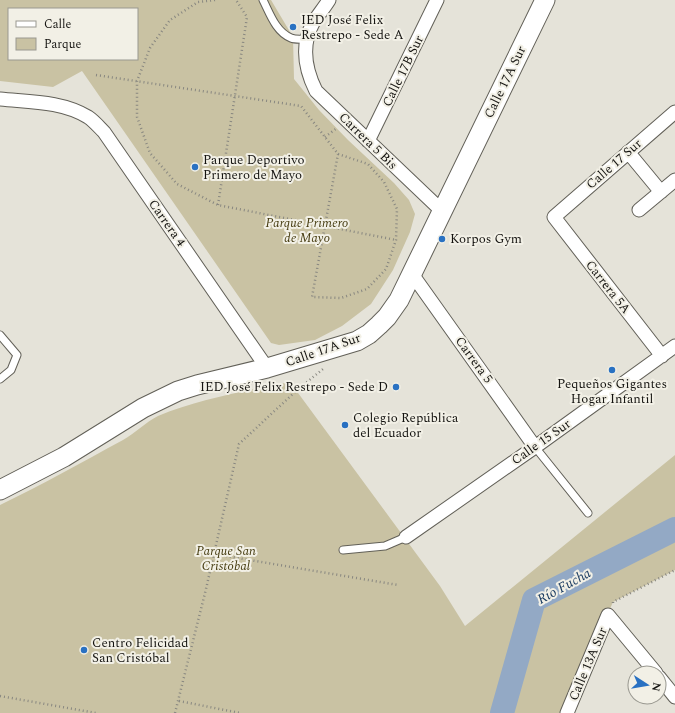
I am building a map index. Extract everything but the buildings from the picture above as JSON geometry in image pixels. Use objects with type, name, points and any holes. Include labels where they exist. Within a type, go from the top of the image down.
[{"type":"street","points":[[307,39],[313,24],[329,0]]},
{"type":"street","name":"Calle 17B Sur","points":[[368,141],[437,0]]},
{"type":"street","name":"Calle 17A Sur","points":[[0,490],[64,457],[159,399],[196,385],[267,368],[343,345],[369,334],[383,321],[399,300],[545,0]]},
{"type":"street","name":"Carrera 5 Bis","points":[[307,39],[306,63],[310,79],[316,91],[442,211]]},
{"type":"street","name":"Carrera 4","points":[[0,99],[48,103],[66,107],[87,117],[97,124],[267,368]]},
{"type":"street","name":"Calle 17 Sur","points":[[554,217],[675,112]]},
{"type":"street","points":[[628,152],[661,192]]},
{"type":"street","points":[[639,210],[675,180]]},
{"type":"street","name":"Carrera 5A","points":[[554,217],[662,356]]},
{"type":"street","name":"Carrera 5","points":[[412,274],[535,447]]},
{"type":"street","name":"Calle 15 Sur","points":[[406,537],[535,447],[675,346]]},
{"type":"street","points":[[608,615],[649,665]]},
{"type":"street","name":"Calle 13A Sur","points":[[567,713],[608,615]]},
{"type":"street","points":[[667,686],[675,696]]},
{"type":"lane","points":[[263,0],[281,33],[292,38],[307,39]]},
{"type":"lane","points":[[0,335],[17,355],[11,370],[0,379]]},
{"type":"lane","points":[[535,447],[588,513]]},
{"type":"lane","points":[[343,550],[385,546],[406,537]]},
{"type":"path","points":[[215,0],[198,2],[170,20],[150,48],[137,81],[137,117],[150,153],[177,184],[218,205],[396,240]]},
{"type":"path","points":[[218,205],[247,17],[236,0]]},
{"type":"path","points":[[96,75],[301,106],[338,154],[368,164],[384,182],[397,209],[396,240],[386,269],[367,289],[341,298],[312,297],[338,154]]},
{"type":"path","points":[[175,713],[239,444],[296,391]]},
{"type":"path","points":[[214,554],[398,585]]},
{"type":"path","points":[[608,615],[613,602],[675,570]]},
{"type":"path","points":[[0,696],[96,713]]},
{"type":"path","points":[[179,701],[240,713]]},
{"type":"green space","name":"Parque Primero de Mayo","points":[[0,0],[271,0],[293,37],[294,79],[319,110],[348,140],[394,183],[409,200],[415,214],[410,232],[393,270],[371,304],[342,326],[315,340],[279,345],[271,343],[82,71],[53,87],[0,81]]},
{"type":"green space","name":"Parque San Cristóbal","points":[[290,382],[440,586],[465,626],[675,455],[675,570],[613,602],[564,713],[0,713],[0,505],[123,440],[158,416],[207,400]]},
{"type":"waterway","name":"Río Fucha","points":[[502,713],[534,600],[675,529]]},
{"type":"place","name":"IED José Felix Restrepo - Sede A","points":[[293,27]]},
{"type":"place","name":"Parque Deportivo Primero de Mayo","points":[[195,167]]},
{"type":"place","name":"Korpos Gym","points":[[442,239]]},
{"type":"place","name":"Pequeños Gigantes Hogar Infantil","points":[[612,370]]},
{"type":"place","name":"IED José Felix Restrepo - Sede D","points":[[396,387]]},
{"type":"place","name":"Colegio República del Ecuador","points":[[345,425]]},
{"type":"place","name":"Centro Felicidad San Cristóbal","points":[[84,650]]}]
